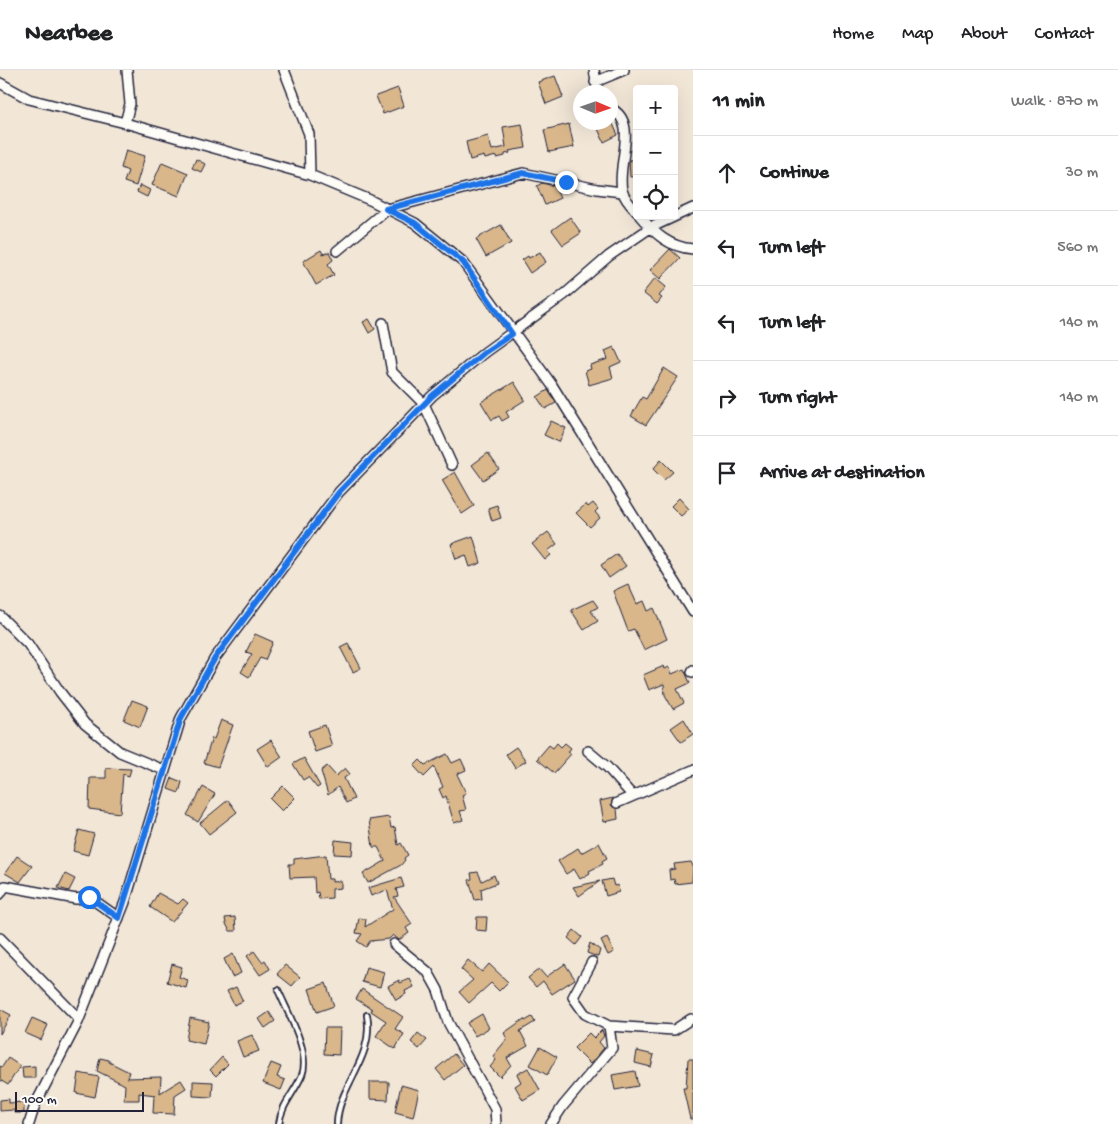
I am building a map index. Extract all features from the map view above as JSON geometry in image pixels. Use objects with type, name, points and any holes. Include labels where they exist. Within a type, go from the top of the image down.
[{"type":"street","points":[[125,123],[130,104],[127,70]]},
{"type":"street","points":[[284,70],[309,134],[310,175]]},
{"type":"street","points":[[594,70],[596,85]]},
{"type":"street","points":[[595,82],[624,70]]},
{"type":"street","points":[[0,83],[29,99],[125,123],[302,175],[310,175],[415,223],[463,262],[512,334],[552,385],[693,612]]},
{"type":"street","points":[[618,112],[625,122],[620,172],[622,192],[633,207]]},
{"type":"street","points":[[337,251],[386,209],[523,173],[597,189],[622,192]]},
{"type":"street","points":[[29,1124],[35,1106],[79,1019],[119,918],[181,718],[215,658],[339,492],[424,404],[485,352],[564,295],[609,256],[650,228],[693,208]]},
{"type":"street","points":[[643,220],[668,243],[678,248],[693,249]]},
{"type":"street","points":[[383,323],[392,372],[424,404],[452,465]]},
{"type":"street","points":[[0,616],[28,644],[60,692],[85,724],[120,752],[164,770]]},
{"type":"street","points":[[588,751],[608,767],[632,795]]},
{"type":"street","points":[[617,803],[693,770]]},
{"type":"street","points":[[0,894],[5,886],[76,899],[89,897],[119,918]]},
{"type":"street","points":[[0,938],[79,1019]]},
{"type":"street","points":[[394,944],[428,972],[438,990],[448,1022],[495,1109],[496,1124]]},
{"type":"street","points":[[592,962],[573,996],[585,1014],[609,1026],[674,1030],[691,1019]]},
{"type":"street","points":[[551,1124],[563,1106],[612,1048],[609,1026]]},
{"type":"lane","points":[[278,990],[296,1032],[305,1064],[302,1075],[287,1099],[278,1124]]},
{"type":"lane","points":[[337,1124],[340,1108],[369,1037],[367,1015]]},
{"type":"building","points":[[555,76],[563,97],[546,104],[538,82]]},
{"type":"building","points":[[398,88],[404,106],[383,114],[376,96]]},
{"type":"building","points":[[522,124],[526,148],[509,151],[510,153],[505,154],[505,156],[497,158],[496,156],[485,159],[484,156],[470,160],[466,142],[488,136],[492,150],[506,147],[503,127]]},
{"type":"building","points":[[569,124],[574,147],[549,152],[544,130]]},
{"type":"building","points":[[598,130],[616,130],[618,135],[604,142]]},
{"type":"building","points":[[126,150],[145,156],[136,186],[124,182],[128,171],[121,168]]},
{"type":"building","points":[[196,159],[205,164],[201,172],[192,168]]},
{"type":"building","points":[[629,160],[633,160],[633,177],[630,177]]},
{"type":"building","points":[[162,162],[188,173],[179,196],[152,185]]},
{"type":"building","points":[[542,183],[554,186],[560,198],[545,205],[537,186]]},
{"type":"building","points":[[140,185],[150,190],[147,197],[137,192]]},
{"type":"building","points":[[570,217],[581,233],[563,245],[552,230]]},
{"type":"building","points":[[501,225],[511,243],[486,257],[476,239]]},
{"type":"building","points":[[670,249],[680,258],[660,279],[650,270]]},
{"type":"building","points":[[321,250],[323,254],[329,252],[333,260],[328,264],[334,275],[316,285],[303,261]]},
{"type":"building","points":[[540,252],[546,262],[530,273],[522,260]]},
{"type":"building","points":[[655,278],[666,287],[659,296],[662,298],[657,304],[643,293]]},
{"type":"building","points":[[369,319],[375,329],[369,333],[363,322]]},
{"type":"building","points":[[614,347],[621,362],[610,367],[613,378],[589,385],[585,371],[591,369],[590,365],[608,359],[605,351]]},
{"type":"building","points":[[664,368],[678,377],[646,425],[631,416],[642,397],[646,399]]},
{"type":"building","points":[[514,382],[525,400],[506,412],[509,417],[502,421],[499,416],[492,420],[481,402]]},
{"type":"building","points":[[548,390],[556,403],[545,409],[537,397]]},
{"type":"building","points":[[551,421],[566,428],[559,442],[544,435]]},
{"type":"building","points":[[488,453],[499,469],[483,480],[472,465]]},
{"type":"building","points":[[661,460],[673,472],[664,480],[653,469]]},
{"type":"building","points":[[455,472],[474,506],[462,514],[442,480]]},
{"type":"building","points":[[679,498],[689,509],[681,516],[671,506]]},
{"type":"building","points":[[593,503],[598,509],[595,512],[600,518],[590,527],[576,513],[586,504],[588,507]]},
{"type":"building","points":[[497,505],[501,518],[492,521],[488,508]]},
{"type":"building","points":[[548,532],[557,544],[548,551],[551,555],[545,560],[532,544]]},
{"type":"building","points":[[473,536],[481,563],[470,567],[466,555],[456,559],[451,544]]},
{"type":"building","points":[[617,554],[626,566],[609,578],[601,565]]},
{"type":"building","points":[[628,584],[637,604],[644,601],[648,611],[654,608],[667,639],[644,650],[634,629],[628,631],[613,591]]},
{"type":"building","points":[[593,600],[598,607],[591,611],[598,621],[584,630],[571,610]]},
{"type":"building","points":[[255,634],[273,642],[265,660],[260,658],[249,677],[241,672],[252,654],[246,652]]},
{"type":"building","points":[[348,643],[361,668],[353,672],[340,647]]},
{"type":"building","points":[[664,666],[665,669],[669,667],[672,674],[684,669],[690,683],[677,689],[684,703],[673,709],[665,695],[664,684],[649,690],[643,675]]},
{"type":"building","points":[[132,700],[148,706],[140,727],[124,720]]},
{"type":"building","points":[[684,719],[693,734],[681,742],[671,728]]},
{"type":"building","points":[[221,720],[233,725],[218,767],[204,763],[212,738],[214,739]]},
{"type":"building","points":[[325,725],[332,746],[315,752],[308,731]]},
{"type":"building","points":[[271,740],[282,757],[268,767],[257,749]]},
{"type":"building","points":[[557,743],[561,747],[565,743],[571,748],[568,752],[571,754],[554,773],[537,759],[549,745],[553,748]]},
{"type":"building","points":[[516,747],[526,761],[515,768],[506,754]]},
{"type":"building","points":[[447,754],[452,763],[461,759],[466,770],[457,774],[466,793],[462,795],[466,810],[460,811],[463,820],[454,823],[446,796],[443,798],[439,789],[443,787],[434,767],[424,777],[414,766],[420,760],[425,765]]},
{"type":"building","points":[[304,758],[320,786],[317,788],[308,777],[303,780],[293,764]]},
{"type":"building","points":[[327,766],[336,776],[345,768],[350,774],[344,778],[354,799],[346,803],[338,787],[328,795],[321,771]]},
{"type":"building","points":[[106,768],[131,769],[129,776],[123,774],[120,813],[89,809],[90,778],[106,778]]},
{"type":"building","points":[[172,778],[182,782],[179,793],[168,789]]},
{"type":"building","points":[[283,786],[295,798],[282,811],[270,799]]},
{"type":"building","points":[[203,787],[215,794],[198,822],[187,815]]},
{"type":"building","points":[[613,798],[611,805],[617,809],[618,819],[604,822],[600,801]]},
{"type":"building","points":[[228,800],[237,812],[209,834],[200,823]]},
{"type":"building","points":[[389,817],[391,828],[395,827],[398,845],[401,843],[408,855],[404,858],[405,860],[401,865],[368,883],[363,874],[385,861],[378,847],[373,847],[369,820]]},
{"type":"building","points":[[79,830],[94,834],[88,855],[73,851]]},
{"type":"building","points":[[335,840],[353,842],[352,855],[334,854]]},
{"type":"building","points":[[599,843],[607,858],[602,861],[603,864],[589,871],[590,873],[580,879],[574,869],[566,874],[558,861],[578,848],[581,853]]},
{"type":"building","points":[[326,855],[328,879],[332,879],[332,882],[341,881],[341,888],[332,889],[332,898],[319,899],[318,892],[315,893],[314,877],[290,878],[289,864],[294,864],[294,859]]},
{"type":"building","points":[[17,856],[32,866],[20,882],[5,873]]},
{"type":"building","points":[[691,862],[693,866],[692,882],[675,884],[674,879],[670,880],[669,870],[675,869],[674,864]]},
{"type":"building","points":[[478,872],[482,881],[494,875],[497,883],[481,889],[482,899],[475,900],[469,880],[472,879],[471,873]]},
{"type":"building","points":[[65,874],[75,879],[69,891],[58,888]]},
{"type":"building","points":[[401,878],[404,887],[396,889],[398,896],[394,897],[412,924],[406,928],[409,933],[399,940],[393,935],[389,939],[370,941],[366,947],[357,941],[362,934],[356,933],[359,918],[366,919],[365,927],[393,909],[387,890],[371,896],[368,888]]},
{"type":"building","points":[[612,879],[614,886],[618,885],[619,892],[606,896],[602,881]]},
{"type":"building","points":[[600,881],[579,896],[573,887]]},
{"type":"building","points":[[158,893],[178,904],[183,899],[188,903],[172,922],[150,907]]},
{"type":"building","points":[[235,917],[236,931],[230,931],[225,918]]},
{"type":"building","points":[[477,917],[487,917],[486,931],[476,930]]},
{"type":"building","points":[[574,930],[582,937],[576,945],[568,938]]},
{"type":"building","points":[[607,938],[614,952],[608,955],[601,941]]},
{"type":"building","points":[[590,943],[600,950],[598,957],[587,953]]},
{"type":"building","points":[[254,951],[262,962],[265,960],[270,969],[260,975],[247,956]]},
{"type":"building","points":[[233,954],[241,973],[232,977],[224,959]]},
{"type":"building","points":[[468,960],[482,972],[489,964],[508,982],[499,991],[491,983],[469,1003],[459,992],[473,980],[461,969]]},
{"type":"building","points":[[172,964],[182,967],[179,977],[188,980],[186,988],[167,982]]},
{"type":"building","points":[[565,964],[575,979],[552,994],[543,981],[536,987],[528,978],[539,969],[546,977]]},
{"type":"building","points":[[285,965],[300,977],[292,986],[277,974]]},
{"type":"building","points":[[366,967],[384,972],[380,987],[362,982]]},
{"type":"building","points":[[410,979],[414,987],[405,991],[406,994],[396,1000],[388,986],[399,980],[400,983]]},
{"type":"building","points":[[326,983],[334,1006],[317,1012],[309,989]]},
{"type":"building","points":[[236,987],[243,1001],[234,1005],[227,991]]},
{"type":"building","points":[[362,989],[403,1017],[395,1029],[404,1034],[395,1049],[376,1036],[386,1021],[356,999]]},
{"type":"building","points":[[0,1009],[11,1015],[0,1034]]},
{"type":"building","points":[[269,1012],[275,1021],[265,1028],[259,1019]]},
{"type":"building","points":[[482,1014],[489,1028],[475,1036],[467,1023]]},
{"type":"building","points":[[532,1017],[535,1022],[520,1031],[528,1046],[507,1058],[511,1065],[500,1077],[490,1067],[496,1060],[493,1056],[507,1039],[504,1033],[524,1019],[525,1021]]},
{"type":"building","points":[[32,1018],[48,1025],[41,1040],[25,1033]]},
{"type":"building","points":[[190,1018],[209,1022],[204,1044],[186,1040]]},
{"type":"building","points":[[325,1028],[340,1028],[339,1055],[324,1054]]},
{"type":"building","points":[[602,1030],[604,1036],[599,1042],[604,1048],[590,1064],[574,1048],[589,1033],[594,1038]]},
{"type":"building","points":[[418,1033],[427,1040],[419,1049],[411,1042]]},
{"type":"building","points":[[252,1035],[259,1051],[243,1057],[237,1041]]},
{"type":"building","points":[[540,1047],[557,1057],[547,1075],[530,1065]]},
{"type":"building","points":[[637,1051],[654,1055],[651,1067],[635,1063]]},
{"type":"building","points":[[454,1054],[463,1065],[445,1080],[436,1069]]},
{"type":"building","points":[[222,1057],[228,1064],[216,1076],[210,1070]]},
{"type":"building","points":[[8,1058],[20,1066],[8,1085],[0,1080],[0,1066],[2,1067]]},
{"type":"building","points":[[100,1058],[109,1060],[109,1062],[129,1072],[127,1078],[161,1077],[160,1093],[181,1080],[186,1088],[175,1095],[174,1114],[153,1113],[154,1096],[156,1095],[139,1093],[139,1100],[124,1100],[125,1085],[97,1071]]},
{"type":"building","points":[[688,1059],[693,1059],[693,1119],[690,1119],[683,1088],[686,1088]]},
{"type":"building","points":[[271,1063],[281,1067],[277,1077],[285,1080],[281,1090],[263,1083]]},
{"type":"building","points":[[35,1066],[35,1078],[23,1078],[22,1067]]},
{"type":"building","points":[[528,1068],[540,1090],[523,1100],[515,1086],[521,1082],[517,1074]]},
{"type":"building","points":[[635,1071],[638,1086],[615,1090],[612,1075]]},
{"type":"building","points":[[79,1073],[99,1077],[95,1097],[76,1093]]},
{"type":"building","points":[[193,1081],[213,1082],[212,1097],[193,1096]]},
{"type":"building","points":[[370,1082],[389,1082],[388,1100],[370,1099]]},
{"type":"building","points":[[401,1085],[419,1090],[413,1117],[395,1112]]},
{"type":"building","points":[[9,1099],[9,1103],[24,1102],[24,1113],[14,1113],[14,1110],[0,1111],[0,1100]]},
{"type":"route","points":[[89,897],[119,918],[181,718],[215,658],[339,492],[432,396],[485,352],[512,334],[463,262],[415,223],[386,209],[523,173],[566,182]]}]
